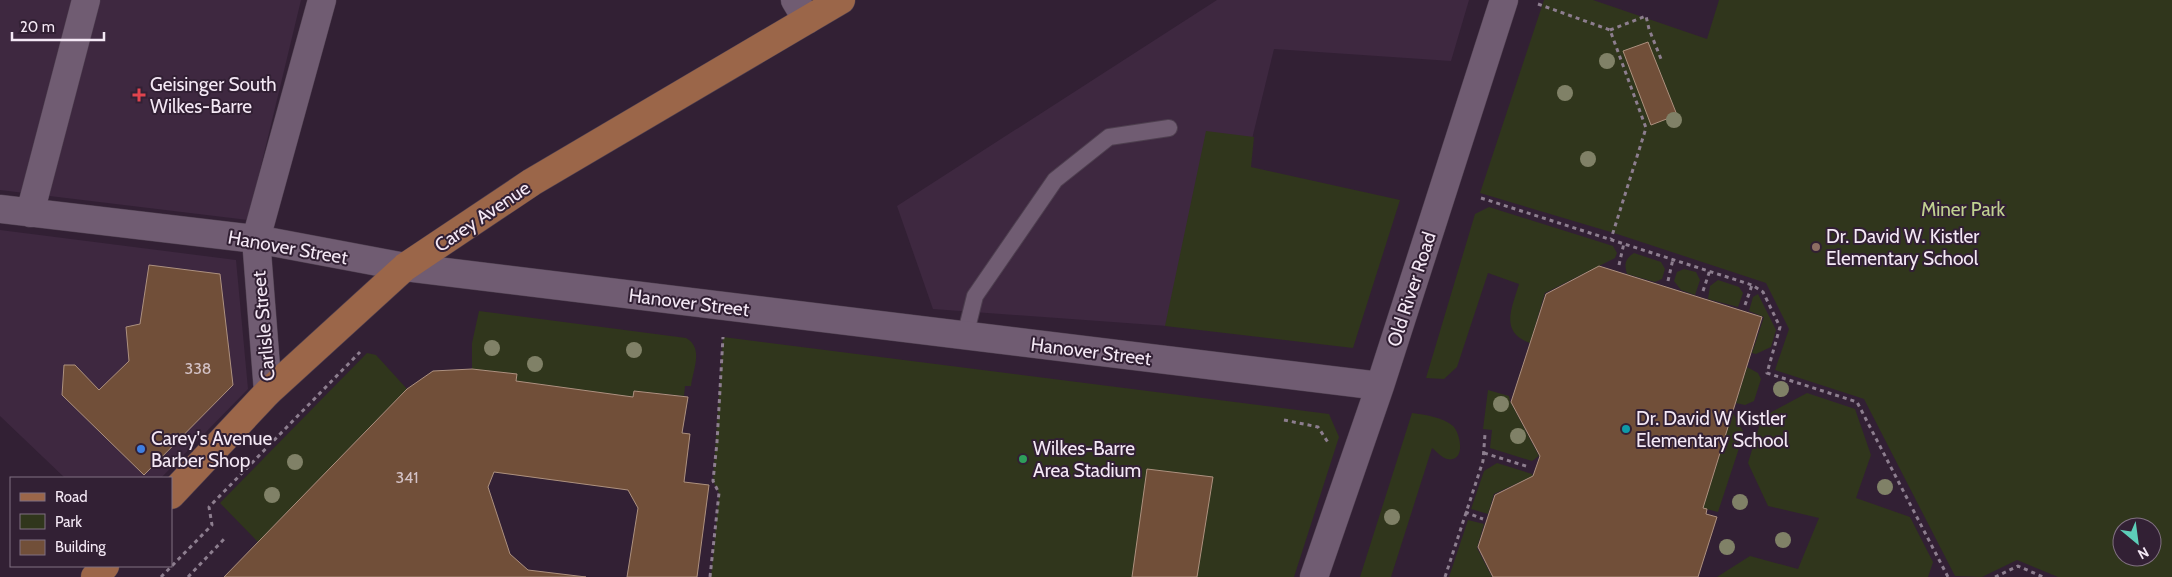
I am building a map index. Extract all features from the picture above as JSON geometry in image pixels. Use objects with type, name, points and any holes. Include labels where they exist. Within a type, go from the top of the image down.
[{"type":"main road","name":"Carey Avenue","points":[[172,495],[268,392],[405,267],[532,182],[801,10],[841,0]]},
{"type":"main road","points":[[95,577],[104,567]]},
{"type":"street","points":[[30,212],[86,0]]},
{"type":"street","name":"Carlisle Street","points":[[268,392],[256,240],[322,0]]},
{"type":"street","name":"Old River Road","points":[[1314,577],[1380,386],[1504,0]]},
{"type":"street","name":"Hanover Street","points":[[0,209],[256,240],[405,267],[1380,386]]},
{"type":"lane","points":[[965,336],[975,296],[1055,180],[1109,138],[1169,128]]},
{"type":"path","points":[[1538,4],[1610,30],[1646,16],[1661,59]]},
{"type":"path","points":[[1610,30],[1646,128],[1612,239]]},
{"type":"path","points":[[1481,198],[1710,270],[1752,285],[1763,292],[1780,327],[1767,373],[1857,402],[1948,577]]},
{"type":"path","points":[[1619,266],[1624,243]]},
{"type":"path","points":[[1668,281],[1674,259]]},
{"type":"path","points":[[1703,291],[1710,270]]},
{"type":"path","points":[[1745,305],[1752,285]]},
{"type":"path","points":[[710,577],[719,493],[713,481],[723,337]]},
{"type":"path","points":[[172,566],[212,525],[209,507],[360,352]]},
{"type":"path","points":[[1284,420],[1318,427],[1334,452]]},
{"type":"path","points":[[1445,577],[1483,461],[1485,434]]},
{"type":"path","points":[[1484,453],[1528,467]]},
{"type":"path","points":[[1465,512],[1483,518]]},
{"type":"path","points":[[188,577],[226,537]]},
{"type":"path","points":[[1995,577],[2018,566],[2043,577]]},
{"type":"path","points":[[161,577],[171,567]]},
{"type":"shaded area","name":"Geisinger South Wilkes-Barre","points":[[0,0],[301,0],[248,220],[0,190]]},
{"type":"shaded area","points":[[1217,0],[1469,0],[1451,61],[1274,49],[1251,143],[1168,326],[933,309],[897,206]]},
{"type":"shaded area","points":[[0,230],[236,260],[248,389],[162,477],[64,477],[0,416]]},
{"type":"green space","name":"Miner Park","points":[[1544,0],[1593,0],[1707,39],[1719,0],[2172,0],[2172,577],[2058,577],[2017,560],[1982,577],[1955,576],[1864,399],[1775,370],[1789,329],[1766,283],[1614,233],[1480,193]]},
{"type":"green space","points":[[1206,131],[1254,137],[1251,167],[1400,200],[1353,348],[1165,326]]},
{"type":"green space","points":[[1489,207],[1613,246],[1617,253],[1615,258],[1545,293],[1530,343],[1514,333],[1511,326],[1511,310],[1519,284],[1488,273],[1457,367],[1444,379],[1426,378],[1475,214]]},
{"type":"green space","points":[[1634,253],[1661,262],[1665,269],[1662,279],[1655,282],[1627,274],[1626,262]]},
{"type":"green space","points":[[1684,269],[1696,272],[1700,280],[1695,295],[1681,290],[1674,281],[1677,272]]},
{"type":"green space","points":[[1718,280],[1739,287],[1743,293],[1738,307],[1708,299],[1710,286]]},
{"type":"green space","points":[[1758,294],[1776,330],[1771,347],[1756,354],[1752,353],[1764,317],[1749,311],[1753,297]]},
{"type":"green space","points":[[479,311],[686,338],[695,347],[696,353],[691,386],[685,386],[684,396],[634,391],[633,397],[516,381],[516,374],[472,369],[472,343]]},
{"type":"green space","name":"Wilkes-Barre Area Stadium","points":[[723,337],[1329,414],[1339,437],[1294,577],[711,577],[719,493],[713,481]]},
{"type":"green space","points":[[367,353],[376,355],[407,389],[258,542],[220,503]]},
{"type":"green space","points":[[1747,367],[1758,373],[1761,379],[1754,401],[1745,405],[1736,403]]},
{"type":"green space","points":[[1488,390],[1509,396],[1539,456],[1532,461],[1490,448],[1492,430],[1483,429]]},
{"type":"green space","points":[[1807,393],[1855,409],[1871,455],[1856,498],[1910,517],[1933,562],[1928,577],[1717,577],[1750,556],[1798,569],[1819,518],[1768,506],[1748,463],[1762,417]]},
{"type":"green space","points":[[1412,413],[1439,418],[1453,426],[1460,441],[1459,452],[1457,457],[1447,459],[1432,448],[1391,577],[1360,577]]},
{"type":"green space","points":[[1733,413],[1744,433],[1718,512],[1703,508]]},
{"type":"green space","points":[[1497,463],[1532,474],[1533,476],[1494,494],[1488,514],[1471,509],[1484,471]]},
{"type":"green space","points":[[1468,520],[1484,524],[1477,548],[1492,577],[1449,577]]},
{"type":"building","points":[[1648,42],[1677,115],[1651,125],[1623,51]]},
{"type":"building","points":[[149,265],[220,274],[233,385],[144,475],[62,395],[64,365],[75,365],[99,390],[129,361],[126,327],[140,324]]},
{"type":"building","name":"Dr. David W Kistler Elementary School","points":[[1599,266],[1762,317],[1703,508],[1707,509],[1706,514],[1717,517],[1698,577],[1493,577],[1478,547],[1495,495],[1533,476],[1540,456],[1511,402],[1546,294]]},
{"type":"building","points":[[472,369],[517,374],[516,381],[633,397],[634,391],[688,397],[682,433],[690,434],[684,482],[709,485],[697,577],[627,577],[638,508],[628,490],[494,472],[488,487],[510,554],[528,570],[586,577],[224,577],[407,389],[433,371]]},
{"type":"building","points":[[1147,469],[1213,477],[1197,577],[1132,577]]},
{"type":"place","name":"Geisinger South Wilkes-Barre","points":[[139,95]]},
{"type":"place","name":"Dr. David W. Kistler Elementary School","points":[[1816,247]]},
{"type":"place","name":"Dr. David W Kistler Elementary School","points":[[1626,429]]},
{"type":"place","name":"Carey's Avenue Barber Shop","points":[[141,449]]},
{"type":"place","name":"Wilkes-Barre Area Stadium","points":[[1023,459]]}]
